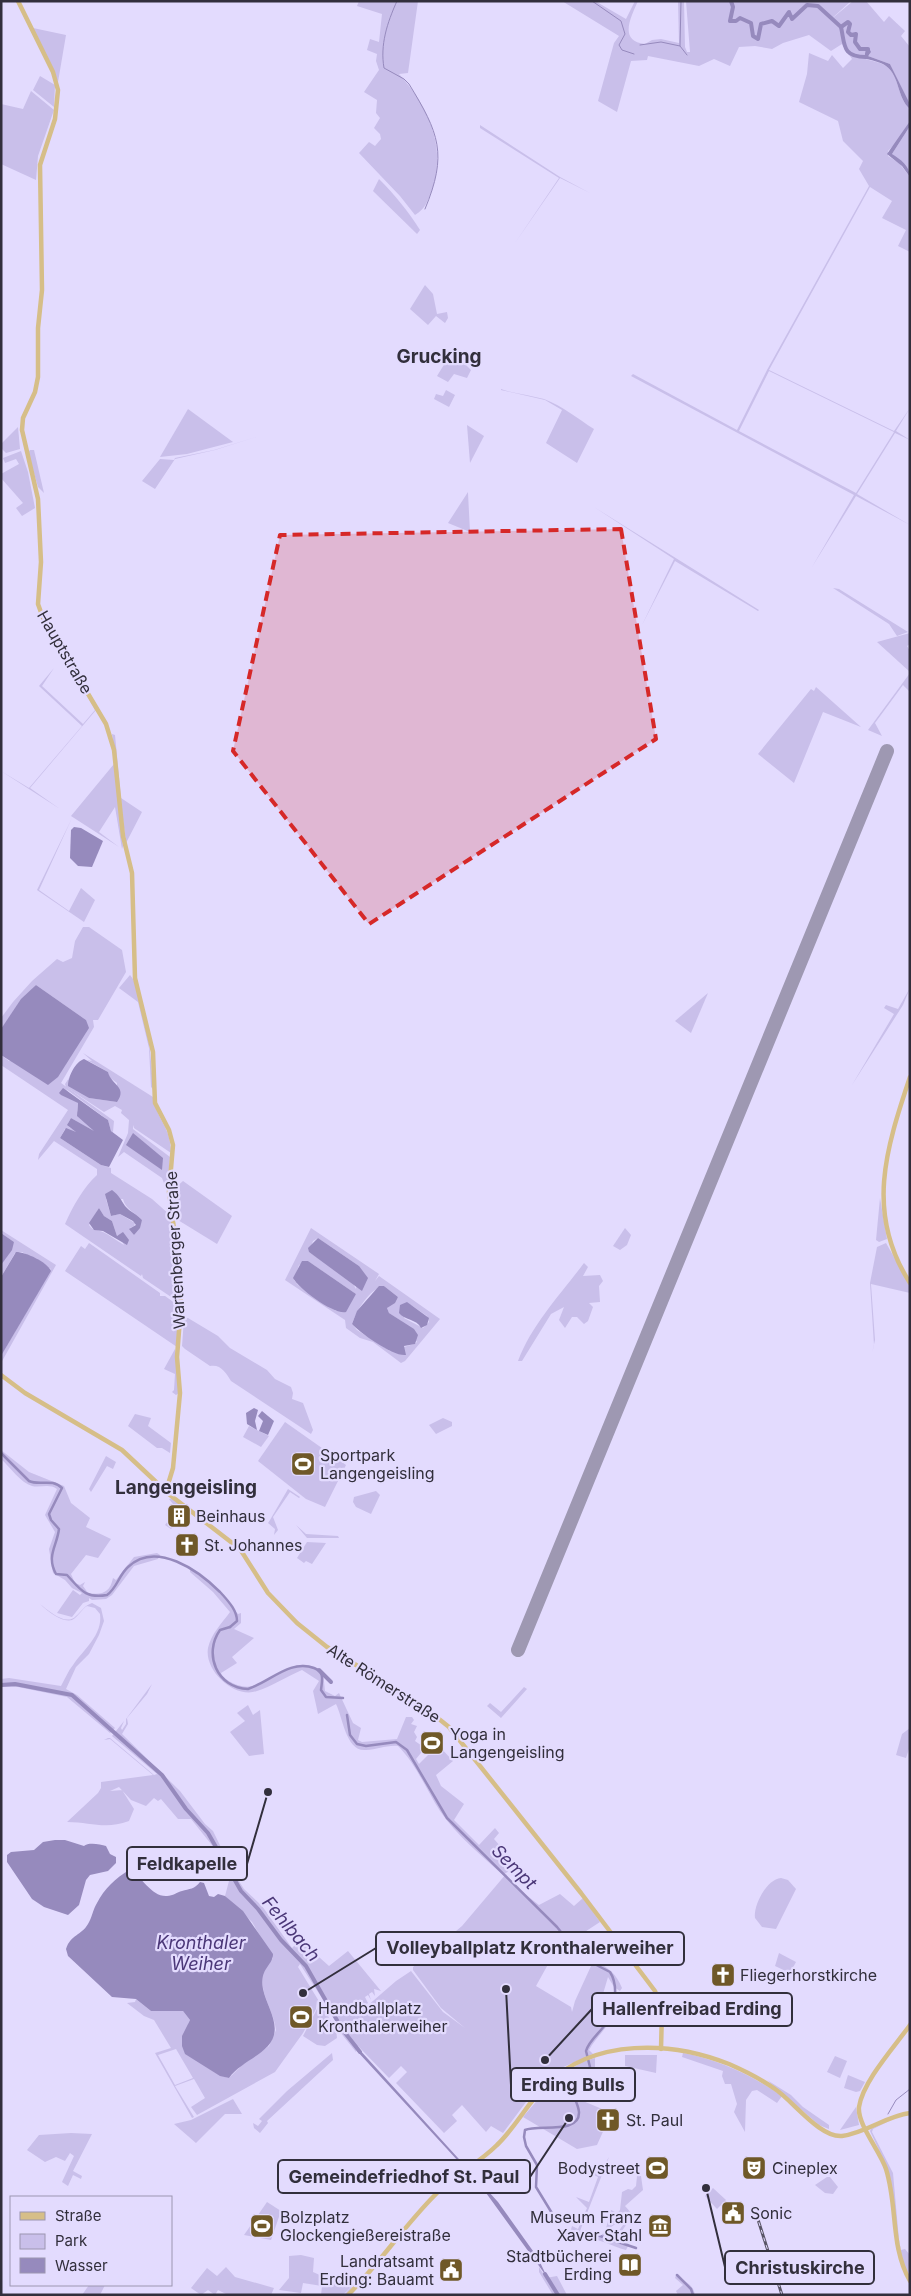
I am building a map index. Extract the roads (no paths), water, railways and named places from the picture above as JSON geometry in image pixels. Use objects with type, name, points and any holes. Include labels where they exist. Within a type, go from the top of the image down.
[{"type":"main road","name":"Hauptstraße","points":[[18,1],[58,84],[55,119],[40,165],[42,290],[38,324],[38,377],[35,392],[23,418],[22,434],[39,509],[41,562],[39,609],[110,732],[114,750],[124,842],[130,865]]},
{"type":"main road","name":"Wartenberger Straße","points":[[130,865],[135,978],[154,1052],[155,1103],[171,1134],[173,1145],[169,1192],[177,1248],[181,1305],[177,1357],[180,1393],[173,1468],[166,1491]]},
{"type":"main road","points":[[910,1077],[887,1151],[882,1192],[890,1241],[901,1268],[910,1283]]},
{"type":"main road","name":"Alte Römerstraße","points":[[1,1375],[36,1399],[99,1435],[126,1453],[166,1491],[240,1549],[268,1594],[297,1623],[327,1646],[424,1707],[450,1727],[581,1893],[655,1991],[662,2011],[661,2049]]},
{"type":"main road","points":[[910,2025],[862,2097],[859,2114],[880,2153],[887,2173],[896,2244],[902,2265],[910,2281]]},
{"type":"main road","points":[[651,2048],[662,2037]]},
{"type":"main road","points":[[348,2295],[389,2251],[429,2201],[503,2139],[547,2084],[562,2072],[587,2059],[618,2050],[651,2048],[698,2055],[734,2066],[754,2075],[784,2096],[825,2132],[843,2136],[896,2116],[910,2113]]},
{"type":"water","points":[[869,48],[871,52],[868,56],[890,64],[910,104],[910,109],[903,99],[891,70],[881,63],[863,58]]},
{"type":"water","points":[[910,121],[910,126],[892,154],[906,166],[910,177],[902,166],[887,154]]},
{"type":"water","points":[[74,827],[81,828],[103,841],[92,867],[78,866],[70,858],[71,830]]},
{"type":"water","points":[[36,985],[86,1020],[89,1028],[58,1077],[48,1085],[1,1055],[1,1029],[21,999]]},
{"type":"water","points":[[84,1059],[108,1072],[120,1089],[121,1093],[117,1102],[89,1098],[68,1086],[73,1070]]},
{"type":"water","points":[[63,1088],[108,1120],[111,1131],[123,1140],[109,1167],[101,1165],[60,1138],[66,1128],[76,1132],[67,1125],[71,1118],[94,1131],[77,1116],[78,1103],[59,1093]]},
{"type":"water","points":[[133,1133],[163,1158],[162,1170],[126,1145]]},
{"type":"water","points":[[112,1190],[127,1208],[142,1220],[140,1228],[134,1235],[129,1229],[136,1225],[133,1221],[120,1214],[111,1216],[105,1194]]},
{"type":"water","points":[[99,1208],[104,1216],[112,1221],[117,1236],[123,1232],[129,1240],[127,1245],[103,1231],[94,1230],[89,1223]]},
{"type":"water","points":[[1,1233],[14,1242],[12,1250],[1,1265]]},
{"type":"water","points":[[318,1238],[359,1266],[368,1278],[362,1291],[309,1252],[308,1248]]},
{"type":"water","points":[[16,1252],[36,1258],[51,1271],[1,1356],[1,1277]]},
{"type":"water","points":[[302,1261],[308,1261],[356,1294],[346,1312],[334,1310],[309,1294],[297,1283],[293,1278]]},
{"type":"water","points":[[379,1286],[384,1286],[398,1297],[395,1303],[387,1308],[389,1313],[414,1329],[418,1335],[415,1344],[404,1346],[406,1355],[401,1355],[386,1348],[369,1338],[352,1324],[357,1311]]},
{"type":"water","points":[[407,1302],[429,1318],[427,1325],[421,1328],[417,1323],[399,1313],[400,1305]]},
{"type":"water","points":[[254,1408],[258,1410],[255,1421],[257,1430],[247,1424],[246,1413]]},
{"type":"water","points":[[262,1411],[274,1421],[268,1435],[259,1431],[263,1421],[258,1416]]},
{"type":"water","points":[[65,1840],[84,1846],[91,1844],[103,1845],[106,1846],[110,1854],[116,1857],[116,1863],[108,1871],[90,1875],[86,1880],[79,1905],[68,1915],[44,1907],[32,1899],[7,1862],[7,1855],[11,1852],[34,1850],[43,1842]]},
{"type":"water","name":"Kronthaler Weiher","points":[[129,1870],[151,1890],[161,1895],[171,1895],[194,1887],[200,1882],[204,1883],[209,1896],[214,1897],[218,1894],[225,1896],[243,1911],[273,1954],[271,1962],[264,1972],[262,1982],[275,2025],[273,2039],[264,2050],[229,2078],[220,2076],[185,2054],[182,2046],[182,2036],[190,2020],[183,2011],[151,2011],[136,1999],[112,1997],[68,1956],[66,1949],[68,1944],[88,1924],[103,1893],[115,1880]]},
{"type":"water","points":[[358,2048],[498,2202],[538,2258],[547,2277],[481,2186],[357,2051]]},
{"type":"waterway","points":[[397,1],[385,34],[384,68],[404,79],[409,84],[427,116],[437,144],[436,173],[425,209]]},
{"type":"waterway","points":[[592,1],[621,21],[625,34],[619,45],[622,50],[634,54]]},
{"type":"waterway","points":[[640,45],[661,42],[680,46],[681,1]]},
{"type":"waterway","points":[[731,1],[733,7],[730,21],[736,21],[740,18],[751,23],[753,36],[758,39],[761,24],[772,21],[779,26],[789,12],[792,19],[807,5],[818,6],[841,27],[848,22],[850,24],[848,32],[851,35],[856,34],[855,42],[860,49],[868,49],[867,54]]},
{"type":"waterway","points":[[841,27],[846,49],[853,55],[866,57]]},
{"type":"waterway","points":[[680,46],[687,55]]},
{"type":"waterway","name":"Sempt","points":[[1,1453],[29,1481],[54,1483],[62,1488],[49,1514],[51,1520],[59,1529],[52,1556],[53,1568],[56,1574],[67,1575],[84,1592],[93,1596],[107,1595],[128,1567],[139,1559],[151,1557],[164,1558],[189,1568],[201,1575],[220,1592]]},
{"type":"waterway","name":"Sempt","points":[[221,1593],[232,1606],[237,1617],[237,1621],[230,1627]]},
{"type":"waterway","name":"Sempt","points":[[230,1627],[220,1630],[215,1639],[213,1649],[213,1659],[216,1668],[228,1683],[248,1689],[280,1672],[297,1666],[305,1666],[320,1672],[322,1677],[321,1690],[326,1697],[343,1698]]},
{"type":"waterway","name":"Sempt","points":[[319,1670],[331,1682]]},
{"type":"waterway","name":"Fehlbach","points":[[1,1685],[15,1684],[72,1695],[162,1775],[186,1809],[208,1833],[241,1891],[258,1909],[281,1940],[306,1966],[342,2029],[360,2052]]},
{"type":"waterway","name":"Sempt","points":[[347,1715],[350,1735],[357,1744],[366,1746],[396,1742],[407,1750],[447,1818],[557,1927],[581,1957],[610,1972],[613,1978],[615,1997],[612,2010],[607,2022],[586,2051],[590,2067],[588,2070],[580,2071],[570,2079],[570,2088],[579,2112],[578,2119],[573,2124],[566,2126],[525,2130],[526,2146],[537,2165],[536,2187],[558,2223]]},
{"type":"waterway","points":[[888,2114],[896,2100],[910,2089]]},
{"type":"waterway","name":"Sempt","points":[[570,2234],[594,2234],[636,2248]]},
{"type":"waterway","name":"Fehlbach","points":[[545,2274],[558,2295]]},
{"type":"waterway","name":"Sempt","points":[[677,2275],[691,2289],[693,2295]]},
{"type":"railway","points":[[754,2207],[782,2295]]},
{"type":"place","name":"Sportpark Langengeisling","points":[[303,1464]]},
{"type":"place","name":"Beinhaus","points":[[179,1516]]},
{"type":"place","name":"St. Johannes","points":[[187,1545]]},
{"type":"place","name":"Yoga in Langengeisling","points":[[432,1743]]},
{"type":"place","name":"Feldkapelle","points":[[268,1792]]},
{"type":"place","name":"Fliegerhorstkirche","points":[[723,1975]]},
{"type":"place","name":"Erding Bulls","points":[[506,1989]]},
{"type":"place","name":"Volleyballplatz Kronthalerweiher","points":[[303,1993]]},
{"type":"place","name":"Handballplatz Kronthalerweiher","points":[[301,2017]]},
{"type":"place","name":"Hallenfreibad Erding","points":[[545,2060]]},
{"type":"place","name":"Gemeindefriedhof St. Paul","points":[[569,2118]]},
{"type":"place","name":"St. Paul","points":[[608,2120]]},
{"type":"place","name":"Bodystreet","points":[[657,2168]]},
{"type":"place","name":"Cineplex","points":[[754,2168]]},
{"type":"place","name":"Christuskirche","points":[[706,2188]]},
{"type":"place","name":"Sonic","points":[[733,2213]]},
{"type":"place","name":"Bolzplatz Glockengießereistraße","points":[[262,2226]]},
{"type":"place","name":"Museum Franz Xaver Stahl","points":[[660,2226]]},
{"type":"place","name":"Stadtbücherei Erding","points":[[630,2265]]},
{"type":"place","name":"Landratsamt Erding: Bauamt","points":[[451,2270]]},
{"type":"district","name":"Grucking","points":[[439,356]]},
{"type":"district","name":"Langengeisling","points":[[186,1487]]}]
